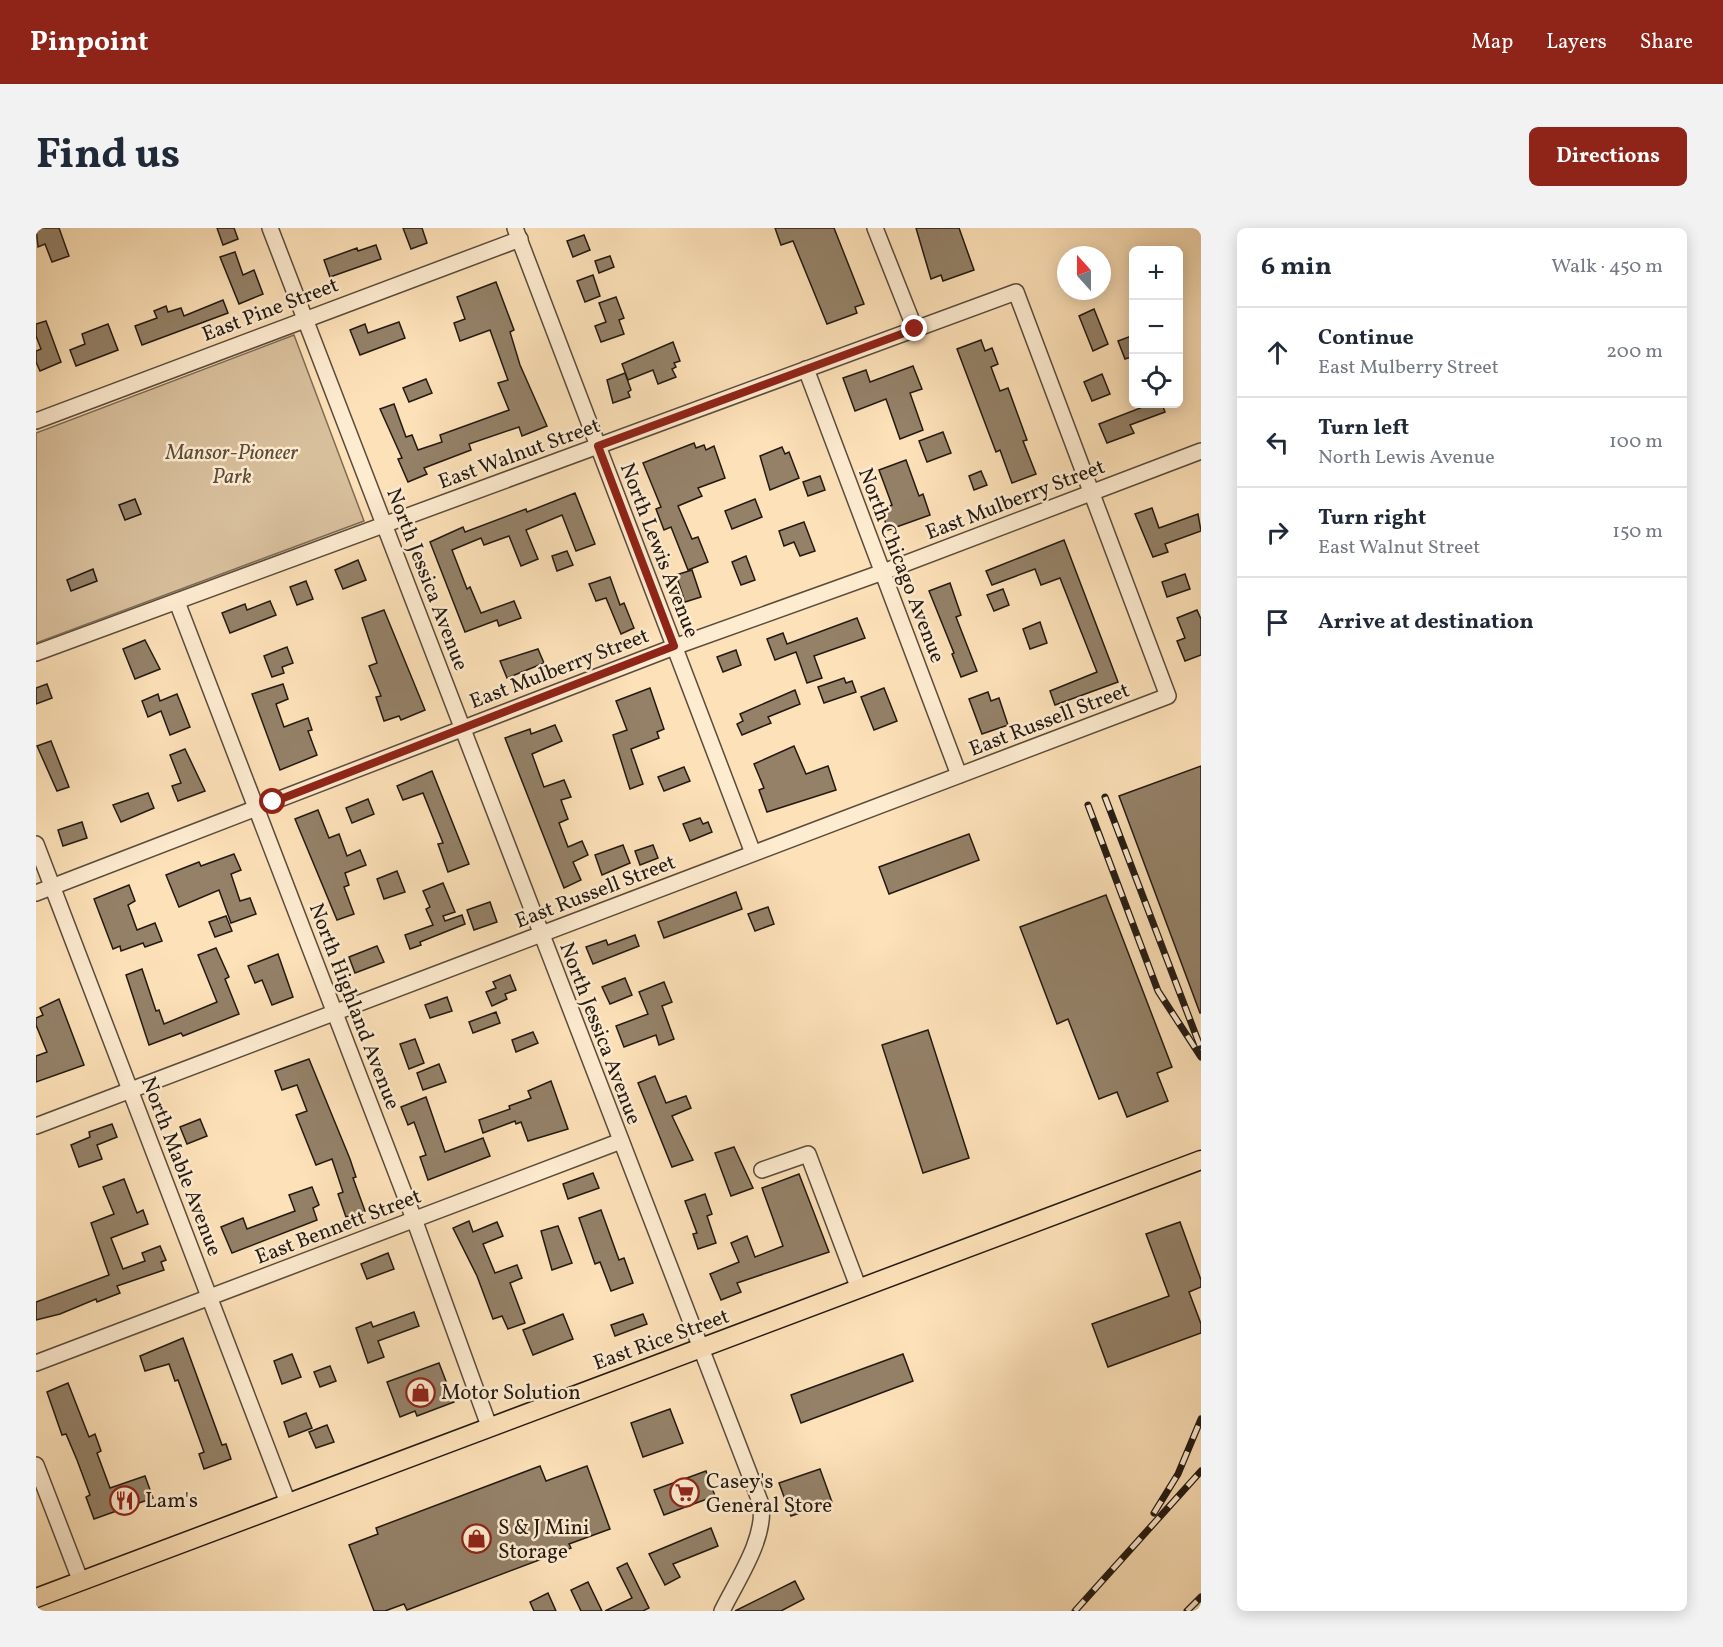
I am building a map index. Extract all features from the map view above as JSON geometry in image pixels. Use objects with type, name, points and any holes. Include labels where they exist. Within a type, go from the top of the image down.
[{"type":"main road","name":"East Rice Street","points":[[36,1598],[1201,1160]]},
{"type":"street","name":"North Jessica Avenue","points":[[270,228],[540,934],[758,1494],[762,1514],[752,1548],[722,1611]]},
{"type":"street","points":[[875,228],[915,329]]},
{"type":"street","name":"East Pine Street","points":[[36,421],[518,233]]},
{"type":"street","name":"North Lewis Avenue","points":[[518,233],[753,853]]},
{"type":"street","name":"East Walnut Street","points":[[36,653],[1016,292],[1091,493]]},
{"type":"street","name":"North Chicago Avenue","points":[[806,369],[959,775]]},
{"type":"street","name":"East Mulberry Street","points":[[36,893],[674,646],[883,572],[1201,451]]},
{"type":"street","name":"East Russell Street","points":[[36,1126],[1168,696],[1091,493]]},
{"type":"street","name":"North Highland Avenue","points":[[177,602],[258,808],[414,1220],[489,1426]]},
{"type":"street","name":"North Mable Avenue","points":[[36,844],[288,1503]]},
{"type":"street","name":"East Bennett Street","points":[[36,1363],[621,1141]]},
{"type":"street","points":[[762,1170],[808,1154],[859,1289]]},
{"type":"street","points":[[36,1465],[81,1582]]},
{"type":"green space","name":"Mansor-Pioneer Park","points":[[294,335],[364,521],[36,643],[36,433]]},
{"type":"building","points":[[36,228],[59,228],[69,256],[52,262],[45,244],[38,247]]},
{"type":"building","points":[[217,228],[234,228],[238,239],[223,245]]},
{"type":"building","points":[[403,228],[422,228],[427,243],[411,249]]},
{"type":"building","points":[[775,228],[834,228],[864,304],[855,307],[857,313],[827,324],[793,241],[781,245]]},
{"type":"building","points":[[916,228],[959,228],[974,270],[943,281],[941,275],[931,279]]},
{"type":"building","points":[[584,235],[590,250],[573,257],[567,241]]},
{"type":"building","points":[[376,245],[381,259],[330,277],[324,260],[357,248],[358,251]]},
{"type":"building","points":[[235,252],[243,275],[254,270],[263,294],[239,304],[220,257]]},
{"type":"building","points":[[610,256],[614,267],[599,273],[595,261]]},
{"type":"building","points":[[593,275],[600,296],[585,302],[577,281]]},
{"type":"building","points":[[496,282],[514,330],[510,332],[520,365],[547,426],[522,436],[519,427],[469,444],[471,450],[424,468],[427,474],[408,482],[398,459],[402,458],[380,409],[394,404],[406,437],[412,435],[418,450],[442,442],[440,435],[509,410],[498,383],[508,380],[490,330],[460,341],[454,323],[465,319],[457,297]]},
{"type":"building","points":[[616,297],[624,318],[619,320],[624,334],[601,342],[595,326],[606,322],[599,303]]},
{"type":"building","points":[[223,300],[228,313],[142,345],[135,326],[157,318],[154,311],[166,306],[168,312],[181,308],[184,316]]},
{"type":"building","points":[[1094,309],[1108,344],[1093,351],[1079,316]]},
{"type":"building","points":[[46,321],[61,362],[40,371],[36,362],[36,351],[41,349],[36,336],[36,324]]},
{"type":"building","points":[[399,322],[405,338],[360,355],[350,330],[365,324],[368,333]]},
{"type":"building","points":[[108,324],[118,350],[76,366],[70,350],[85,344],[82,334]]},
{"type":"building","points":[[1129,337],[1129,358],[1125,359],[1118,341]]},
{"type":"building","points":[[981,340],[985,351],[992,348],[998,364],[991,367],[1000,391],[1008,388],[1027,440],[1023,441],[1036,474],[1012,483],[1000,450],[996,452],[957,349]]},
{"type":"building","points":[[673,342],[680,361],[674,363],[676,367],[672,369],[676,377],[658,384],[653,370],[628,380],[622,364]]},
{"type":"building","points":[[913,366],[922,389],[910,393],[923,430],[900,439],[886,399],[855,411],[843,378],[866,370],[870,382]]},
{"type":"building","points":[[625,373],[631,390],[628,392],[630,397],[613,403],[607,380]]},
{"type":"building","points":[[1102,374],[1110,394],[1092,401],[1084,382]]},
{"type":"building","points":[[426,379],[432,393],[409,402],[403,388]]},
{"type":"building","points":[[1140,408],[1164,408],[1165,412],[1130,425],[1134,433],[1107,443],[1099,424]]},
{"type":"building","points":[[943,432],[951,453],[927,462],[919,441]]},
{"type":"building","points":[[694,443],[696,448],[704,445],[706,450],[714,446],[725,478],[698,488],[702,496],[678,506],[692,539],[698,537],[708,562],[688,570],[671,527],[664,530],[656,509],[661,507],[643,463]]},
{"type":"building","points":[[782,447],[785,454],[789,452],[799,478],[770,490],[760,456]]},
{"type":"building","points":[[906,460],[919,496],[923,494],[930,515],[888,530],[881,509],[892,505],[879,470]]},
{"type":"building","points":[[981,471],[987,485],[974,490],[969,476]]},
{"type":"building","points":[[820,476],[825,490],[808,496],[803,482]]},
{"type":"building","points":[[575,493],[595,544],[576,551],[562,515],[526,530],[538,559],[521,566],[509,536],[484,545],[481,538],[452,550],[467,589],[470,587],[481,613],[514,601],[521,618],[499,626],[497,620],[465,632],[430,542],[463,527],[465,532],[526,509],[527,512]]},
{"type":"building","points":[[135,499],[141,514],[125,520],[119,505]]},
{"type":"building","points":[[755,499],[762,517],[732,529],[725,511]]},
{"type":"building","points":[[1152,508],[1159,528],[1198,514],[1201,531],[1165,544],[1168,552],[1153,557],[1135,514]]},
{"type":"building","points":[[804,522],[815,551],[800,556],[794,542],[784,546],[779,531]]},
{"type":"building","points":[[1064,540],[1118,682],[1055,705],[1050,691],[1097,672],[1060,578],[1041,585],[1035,569],[992,585],[986,571]]},
{"type":"building","points":[[567,551],[573,565],[557,571],[552,556]]},
{"type":"building","points":[[746,556],[755,580],[741,585],[732,562]]},
{"type":"building","points":[[358,560],[366,580],[343,589],[335,570]]},
{"type":"building","points":[[93,569],[97,581],[71,591],[67,580]]},
{"type":"building","points":[[692,570],[701,597],[685,602],[676,575]]},
{"type":"building","points":[[1185,574],[1190,589],[1167,597],[1162,582]]},
{"type":"building","points":[[610,577],[620,605],[624,603],[634,628],[621,634],[606,598],[596,601],[589,584]]},
{"type":"building","points":[[306,581],[313,599],[297,605],[290,587]]},
{"type":"building","points":[[950,583],[961,615],[956,617],[977,671],[961,677],[952,654],[954,653],[929,591]]},
{"type":"building","points":[[1003,589],[1009,605],[994,611],[987,595]]},
{"type":"building","points":[[270,601],[276,615],[230,633],[222,613],[245,604],[247,610]]},
{"type":"building","points":[[384,610],[425,710],[401,720],[399,716],[384,721],[376,697],[381,696],[369,666],[377,663],[362,618]]},
{"type":"building","points":[[1197,610],[1201,619],[1201,655],[1185,661],[1177,641],[1185,638],[1177,618]]},
{"type":"building","points":[[857,618],[865,638],[814,656],[822,678],[807,683],[796,652],[775,660],[767,639],[783,633],[787,644]]},
{"type":"building","points":[[1040,622],[1047,643],[1030,649],[1023,629]]},
{"type":"building","points":[[145,640],[160,669],[135,679],[123,649]]},
{"type":"building","points":[[287,647],[293,663],[282,667],[284,673],[272,677],[264,656]]},
{"type":"building","points":[[538,649],[544,663],[507,678],[500,661]]},
{"type":"building","points":[[736,650],[741,665],[723,672],[717,657]]},
{"type":"building","points":[[844,678],[846,683],[852,681],[856,692],[824,703],[818,687]]},
{"type":"building","points":[[47,684],[52,698],[36,704],[36,688]]},
{"type":"building","points":[[283,684],[288,699],[276,704],[284,727],[308,718],[312,730],[308,731],[317,755],[280,770],[252,694]]},
{"type":"building","points":[[650,688],[664,729],[657,732],[659,738],[631,749],[643,784],[630,789],[613,735],[627,730],[616,701]]},
{"type":"building","points":[[884,688],[897,721],[874,730],[861,697]]},
{"type":"building","points":[[795,690],[800,704],[768,717],[771,723],[742,735],[737,724],[743,721],[740,714]]},
{"type":"building","points":[[988,692],[991,701],[999,698],[1008,725],[982,734],[969,699]]},
{"type":"building","points":[[158,694],[160,701],[177,694],[190,727],[170,735],[161,711],[148,717],[142,701]]},
{"type":"building","points":[[555,725],[562,741],[532,754],[544,787],[564,780],[571,797],[561,800],[568,819],[559,823],[568,847],[582,841],[588,855],[573,862],[581,880],[564,888],[505,738],[530,729],[531,734]]},
{"type":"building","points":[[51,741],[69,787],[57,791],[37,746]]},
{"type":"building","points":[[794,746],[806,774],[828,766],[836,790],[767,812],[759,790],[764,788],[754,764]]},
{"type":"building","points":[[185,749],[205,791],[178,801],[172,786],[181,783],[170,755]]},
{"type":"building","points":[[1201,766],[1201,1013],[1200,1013],[1119,796]]},
{"type":"building","points":[[684,767],[690,781],[664,791],[658,777]]},
{"type":"building","points":[[432,771],[469,864],[448,872],[438,844],[443,843],[423,793],[403,800],[397,786]]},
{"type":"building","points":[[148,793],[154,808],[121,822],[113,805]]},
{"type":"building","points":[[368,799],[374,814],[352,823],[346,808]]},
{"type":"building","points":[[318,810],[329,838],[339,834],[347,856],[360,850],[366,865],[345,873],[349,885],[344,887],[354,914],[337,920],[295,819]]},
{"type":"building","points":[[700,818],[703,824],[708,822],[712,832],[690,841],[683,824]]},
{"type":"building","points":[[82,822],[87,838],[63,846],[58,830]]},
{"type":"building","points":[[969,834],[979,860],[889,894],[879,867]]},
{"type":"building","points":[[623,845],[630,863],[602,875],[595,855]]},
{"type":"building","points":[[653,845],[658,858],[640,865],[635,851]]},
{"type":"building","points":[[234,854],[241,870],[231,874],[240,901],[250,898],[256,914],[231,923],[219,890],[179,907],[166,875],[199,862],[201,866]]},
{"type":"building","points":[[397,871],[405,892],[384,899],[377,879]]},
{"type":"building","points":[[443,883],[455,912],[443,916],[445,921],[462,915],[465,924],[420,942],[421,945],[410,949],[405,935],[433,925],[426,909],[430,907],[423,891]]},
{"type":"building","points":[[129,885],[135,901],[128,905],[137,930],[155,923],[162,941],[145,947],[143,943],[121,951],[120,946],[113,949],[94,899]]},
{"type":"building","points":[[736,892],[742,909],[664,938],[658,922]]},
{"type":"building","points":[[1106,895],[1172,1067],[1157,1073],[1168,1101],[1127,1117],[1117,1092],[1099,1099],[1068,1019],[1057,1024],[1020,927]]},
{"type":"building","points":[[490,902],[497,922],[474,930],[467,910]]},
{"type":"building","points":[[768,907],[774,924],[755,931],[748,914]]},
{"type":"building","points":[[226,916],[232,931],[215,937],[209,922]]},
{"type":"building","points":[[635,935],[639,946],[593,964],[586,947],[606,940],[608,945]]},
{"type":"building","points":[[377,946],[384,962],[355,973],[349,957]]},
{"type":"building","points":[[216,948],[229,977],[225,979],[239,1014],[183,1036],[181,1033],[149,1045],[126,975],[142,969],[156,1011],[159,1010],[164,1024],[217,1002],[198,955]]},
{"type":"building","points":[[278,954],[293,997],[272,1005],[262,980],[255,983],[248,966]]},
{"type":"building","points":[[510,975],[516,990],[505,994],[507,999],[492,1006],[486,992],[496,988],[493,982]]},
{"type":"building","points":[[625,978],[632,995],[610,1004],[602,987]]},
{"type":"building","points":[[664,982],[672,1002],[662,1006],[674,1039],[659,1045],[656,1035],[624,1047],[616,1026],[648,1014],[639,992]]},
{"type":"building","points":[[447,997],[452,1011],[430,1018],[425,1005]]},
{"type":"building","points":[[59,999],[84,1065],[36,1082],[36,1056],[47,1052],[36,1025],[36,1018],[43,1015],[40,1008]]},
{"type":"building","points":[[496,1012],[500,1023],[473,1033],[469,1022]]},
{"type":"building","points":[[928,1030],[969,1158],[923,1173],[882,1045]]},
{"type":"building","points":[[533,1032],[538,1043],[516,1052],[512,1040]]},
{"type":"building","points":[[415,1039],[424,1063],[409,1069],[400,1044]]},
{"type":"building","points":[[309,1059],[350,1159],[356,1177],[353,1178],[365,1211],[346,1217],[338,1194],[343,1192],[332,1159],[316,1165],[296,1115],[307,1111],[297,1085],[282,1090],[275,1071]]},
{"type":"building","points":[[439,1064],[446,1082],[423,1090],[417,1073]]},
{"type":"building","points":[[655,1076],[666,1103],[686,1096],[691,1108],[672,1116],[693,1160],[672,1167],[638,1083]]},
{"type":"building","points":[[551,1081],[568,1129],[528,1141],[521,1122],[516,1124],[515,1121],[483,1133],[479,1120],[510,1109],[509,1106],[531,1098],[528,1091]]},
{"type":"building","points":[[426,1097],[445,1152],[483,1138],[490,1156],[428,1180],[420,1157],[426,1155],[414,1122],[408,1125],[401,1107]]},
{"type":"building","points":[[200,1119],[207,1136],[187,1144],[180,1127]]},
{"type":"building","points":[[112,1124],[117,1137],[97,1145],[102,1159],[79,1167],[71,1145],[90,1137],[89,1132]]},
{"type":"building","points":[[734,1147],[753,1188],[731,1196],[715,1153]]},
{"type":"building","points":[[593,1173],[599,1188],[568,1199],[563,1184]]},
{"type":"building","points":[[799,1174],[829,1252],[737,1283],[741,1292],[721,1300],[710,1274],[739,1262],[731,1243],[747,1236],[755,1257],[783,1246],[762,1188]]},
{"type":"building","points":[[124,1179],[137,1213],[143,1210],[148,1224],[111,1238],[123,1269],[145,1261],[142,1253],[160,1246],[166,1260],[161,1262],[164,1270],[117,1286],[120,1293],[97,1302],[96,1299],[60,1314],[36,1320],[36,1302],[109,1275],[91,1223],[114,1214],[103,1187]]},
{"type":"building","points":[[312,1187],[319,1205],[313,1208],[317,1220],[232,1253],[221,1227],[243,1218],[247,1229],[295,1211],[289,1195]]},
{"type":"building","points":[[705,1194],[712,1214],[707,1216],[716,1243],[698,1249],[693,1234],[697,1233],[685,1201]]},
{"type":"building","points":[[601,1210],[619,1260],[624,1258],[633,1283],[611,1291],[600,1262],[595,1264],[579,1218]]},
{"type":"building","points":[[469,1221],[473,1232],[497,1222],[503,1236],[483,1244],[495,1273],[517,1265],[522,1278],[510,1283],[525,1323],[508,1329],[502,1316],[493,1319],[477,1276],[453,1228]]},
{"type":"building","points":[[1180,1222],[1201,1280],[1201,1287],[1189,1292],[1201,1324],[1201,1333],[1108,1367],[1092,1324],[1169,1296],[1146,1234]]},
{"type":"building","points":[[558,1226],[572,1263],[552,1270],[541,1231]]},
{"type":"building","points":[[388,1253],[394,1269],[367,1279],[361,1264]]},
{"type":"building","points":[[414,1312],[419,1326],[378,1341],[384,1357],[368,1363],[356,1328],[371,1322],[373,1327]]},
{"type":"building","points":[[563,1314],[573,1339],[533,1355],[523,1330]]},
{"type":"building","points":[[643,1314],[647,1324],[615,1336],[611,1325]]},
{"type":"building","points":[[183,1338],[222,1445],[226,1444],[231,1459],[204,1469],[199,1454],[204,1452],[178,1380],[175,1381],[169,1364],[145,1371],[140,1356]]},
{"type":"building","points":[[292,1354],[301,1377],[282,1384],[274,1361]]},
{"type":"building","points":[[903,1354],[913,1381],[801,1423],[791,1395]]},
{"type":"building","name":"Motor Solution","points":[[439,1363],[454,1402],[417,1416],[415,1411],[400,1417],[387,1382]]},
{"type":"building","points":[[330,1366],[336,1381],[320,1387],[314,1372]]},
{"type":"building","points":[[68,1383],[89,1437],[95,1434],[101,1451],[97,1453],[110,1488],[145,1476],[153,1498],[94,1519],[86,1497],[90,1495],[66,1434],[62,1435],[47,1392]]},
{"type":"building","name":"Casey's General Store","points":[[670,1409],[683,1443],[643,1457],[631,1423]]},
{"type":"building","points":[[306,1413],[312,1428],[289,1437],[284,1422]]},
{"type":"building","points":[[327,1425],[334,1442],[316,1448],[309,1432]]},
{"type":"building","points":[[540,1466],[546,1481],[587,1466],[610,1529],[569,1544],[571,1548],[407,1610],[404,1604],[385,1611],[374,1611],[349,1545],[378,1534],[376,1528]]},
{"type":"building","points":[[820,1469],[832,1502],[791,1516],[779,1483]]},
{"type":"building","name":"Casey's General Store","points":[[706,1471],[715,1496],[664,1515],[654,1490]]},
{"type":"building","points":[[711,1528],[718,1546],[673,1564],[680,1577],[665,1585],[649,1554]]},
{"type":"building","points":[[627,1563],[649,1608],[643,1611],[605,1611],[632,1598],[617,1568]]},
{"type":"building","points":[[795,1581],[804,1599],[781,1611],[735,1611]]},
{"type":"building","points":[[588,1582],[602,1611],[581,1611],[571,1590]]},
{"type":"building","points":[[548,1593],[556,1611],[534,1611],[530,1602]]},
{"type":"railway","points":[[1105,797],[1200,1046]]},
{"type":"railway","points":[[1088,805],[1158,991],[1201,1057]]},
{"type":"railway","points":[[1154,1513],[1178,1474],[1201,1419]]},
{"type":"railway","points":[[1075,1611],[1201,1471]]},
{"type":"railway","points":[[1187,1611],[1201,1597]]},
{"type":"place","name":"Motor Solution","points":[[420,1392]]},
{"type":"place","name":"Casey's General Store","points":[[685,1493]]},
{"type":"place","name":"Lam's","points":[[124,1500]]},
{"type":"place","name":"S & J Mini Storage","points":[[477,1539]]},
{"type":"route","points":[[273,802],[674,646],[598,446],[915,329]]}]
